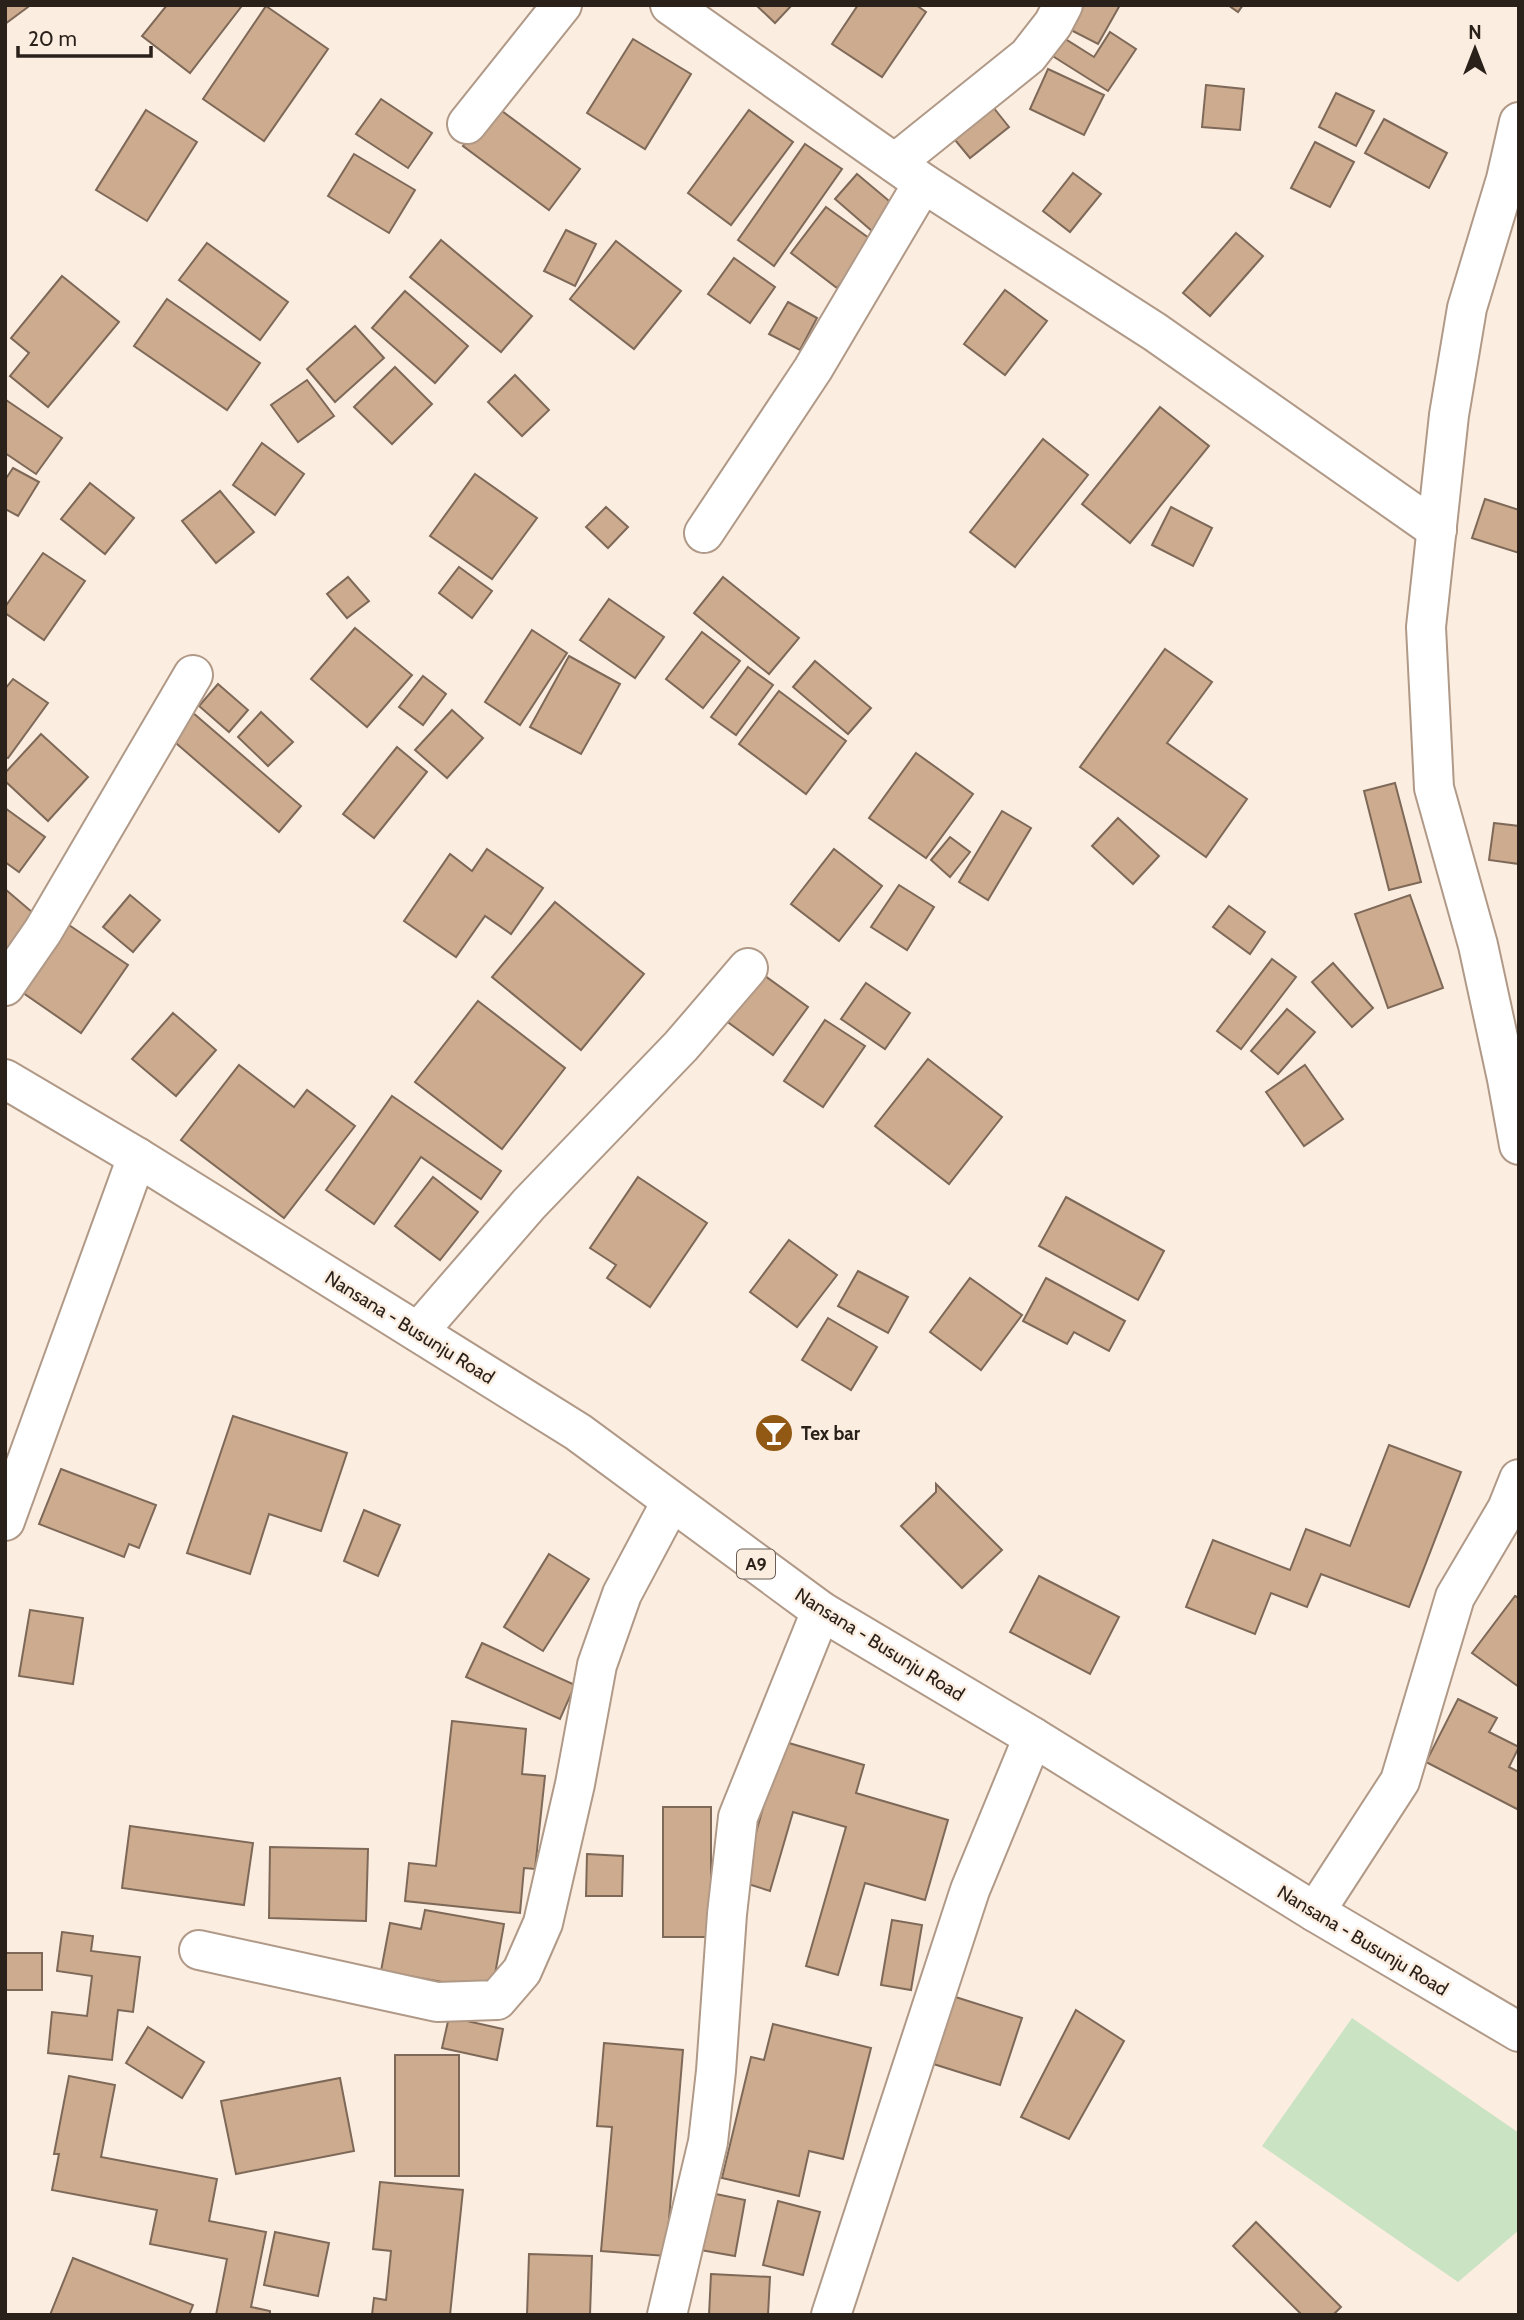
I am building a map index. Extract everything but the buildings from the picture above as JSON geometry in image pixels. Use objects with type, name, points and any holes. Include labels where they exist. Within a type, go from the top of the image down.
[{"type":"street","points":[[467,124],[562,5]]},
{"type":"street","points":[[670,5],[909,173],[1155,332],[1437,530]]},
{"type":"street","points":[[704,533],[813,369],[909,173],[1028,56],[1053,24],[1063,5]]},
{"type":"street","points":[[1519,122],[1506,179],[1467,308],[1449,415],[1426,626],[1434,788],[1478,945],[1519,1145]]},
{"type":"street","points":[[5,986],[43,931],[192,675]]},
{"type":"street","points":[[418,1332],[529,1204],[681,1046],[748,968]]},
{"type":"street","name":"Nansana - Busunju Road","points":[[5,1079],[137,1157],[578,1432],[821,1611],[1033,1737],[1315,1912],[1519,2032]]},
{"type":"street","points":[[5,1521],[137,1157]]},
{"type":"street","points":[[1315,1912],[1400,1781],[1455,1597],[1507,1509],[1519,1479]]},
{"type":"street","points":[[198,1950],[437,2002],[497,2000],[522,1970],[543,1923],[575,1784],[597,1665],[622,1594],[671,1502]]},
{"type":"street","points":[[667,2315],[708,2142],[738,1817],[821,1611]]},
{"type":"street","points":[[831,2315],[970,1890],[1033,1737]]},
{"type":"green space","points":[[1352,2018],[1519,2133],[1519,2230],[1458,2282],[1262,2146]]},
{"type":"place","name":"Tex bar","points":[[774,1433]]}]
